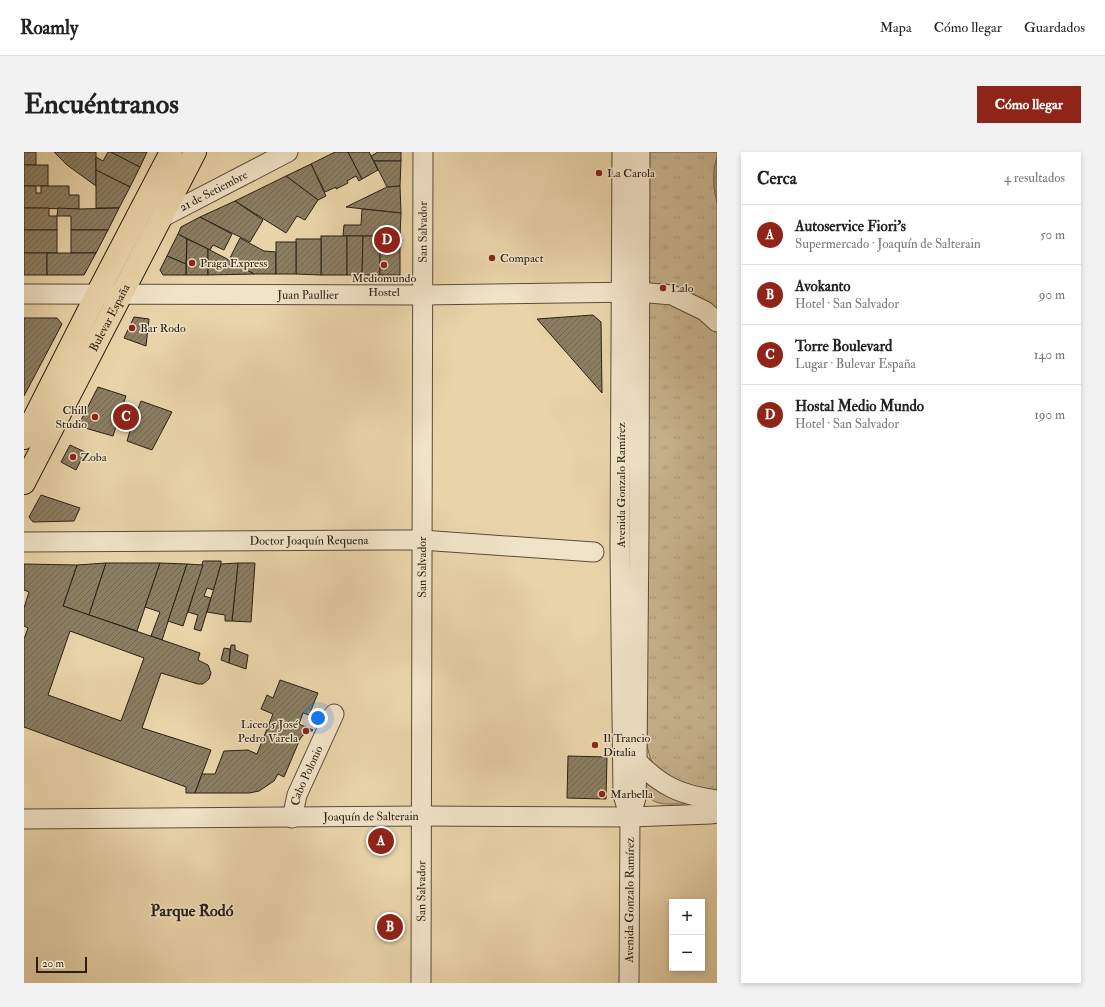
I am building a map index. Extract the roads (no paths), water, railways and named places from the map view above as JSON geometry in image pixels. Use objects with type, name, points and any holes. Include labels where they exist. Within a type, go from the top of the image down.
[{"type":"main road","name":"Bulevar España","points":[[24,438],[171,152]]},
{"type":"main road","name":"Bulevar España","points":[[24,483],[195,152]]},
{"type":"street","name":"21 de Setiembre","points":[[161,218],[288,152]]},
{"type":"street","name":"San Salvador","points":[[421,983],[423,152]]},
{"type":"street","name":"Avenida Gonzalo Ramírez","points":[[622,152],[631,292],[639,526],[637,761],[636,798],[630,817],[629,983]]},
{"type":"street","name":"Avenida Gonzalo Ramírez","points":[[630,817],[623,796],[620,551],[631,292],[640,152]]},
{"type":"street","name":"Juan Paullier","points":[[24,294],[422,295],[631,292],[672,295],[705,311],[716,321]]},
{"type":"street","name":"Doctor Joaquín Requena","points":[[24,542],[421,540],[594,552]]},
{"type":"street","name":"Cabo Polonio","points":[[292,818],[297,795],[334,714]]},
{"type":"street","points":[[637,761],[649,774],[661,783],[699,797],[717,800]]},
{"type":"street","name":"Joaquín de Salterain","points":[[24,819],[422,816],[630,817],[717,813]]},
{"type":"water","points":[[717,157],[717,203],[714,169]]},
{"type":"place","name":"La Carola","points":[[599,173]]},
{"type":"place","name":"Hostal Medio Mundo","points":[[387,240]]},
{"type":"place","name":"Compact","points":[[492,258]]},
{"type":"place","name":"Praga Express","points":[[192,263]]},
{"type":"place","name":"Mediomundo Hostel","points":[[384,265]]},
{"type":"place","name":"Lalo","points":[[663,288]]},
{"type":"place","name":"Bar Rodo","points":[[132,328]]},
{"type":"place","name":"Chill Studio","points":[[95,417]]},
{"type":"place","name":"Torre Boulevard","points":[[126,417]]},
{"type":"place","name":"Zoba","points":[[73,457]]},
{"type":"place","name":"Liceo 5 José Pedro Varela","points":[[306,731]]},
{"type":"place","name":"Il Trancio Ditalia","points":[[595,745]]},
{"type":"place","name":"Marbella","points":[[602,794]]},
{"type":"place","name":"Autoservice Fiori's","points":[[381,841]]},
{"type":"place","name":"Avokanto","points":[[390,927]]},
{"type":"district","name":"Parque Rodó","points":[[192,911]]}]
